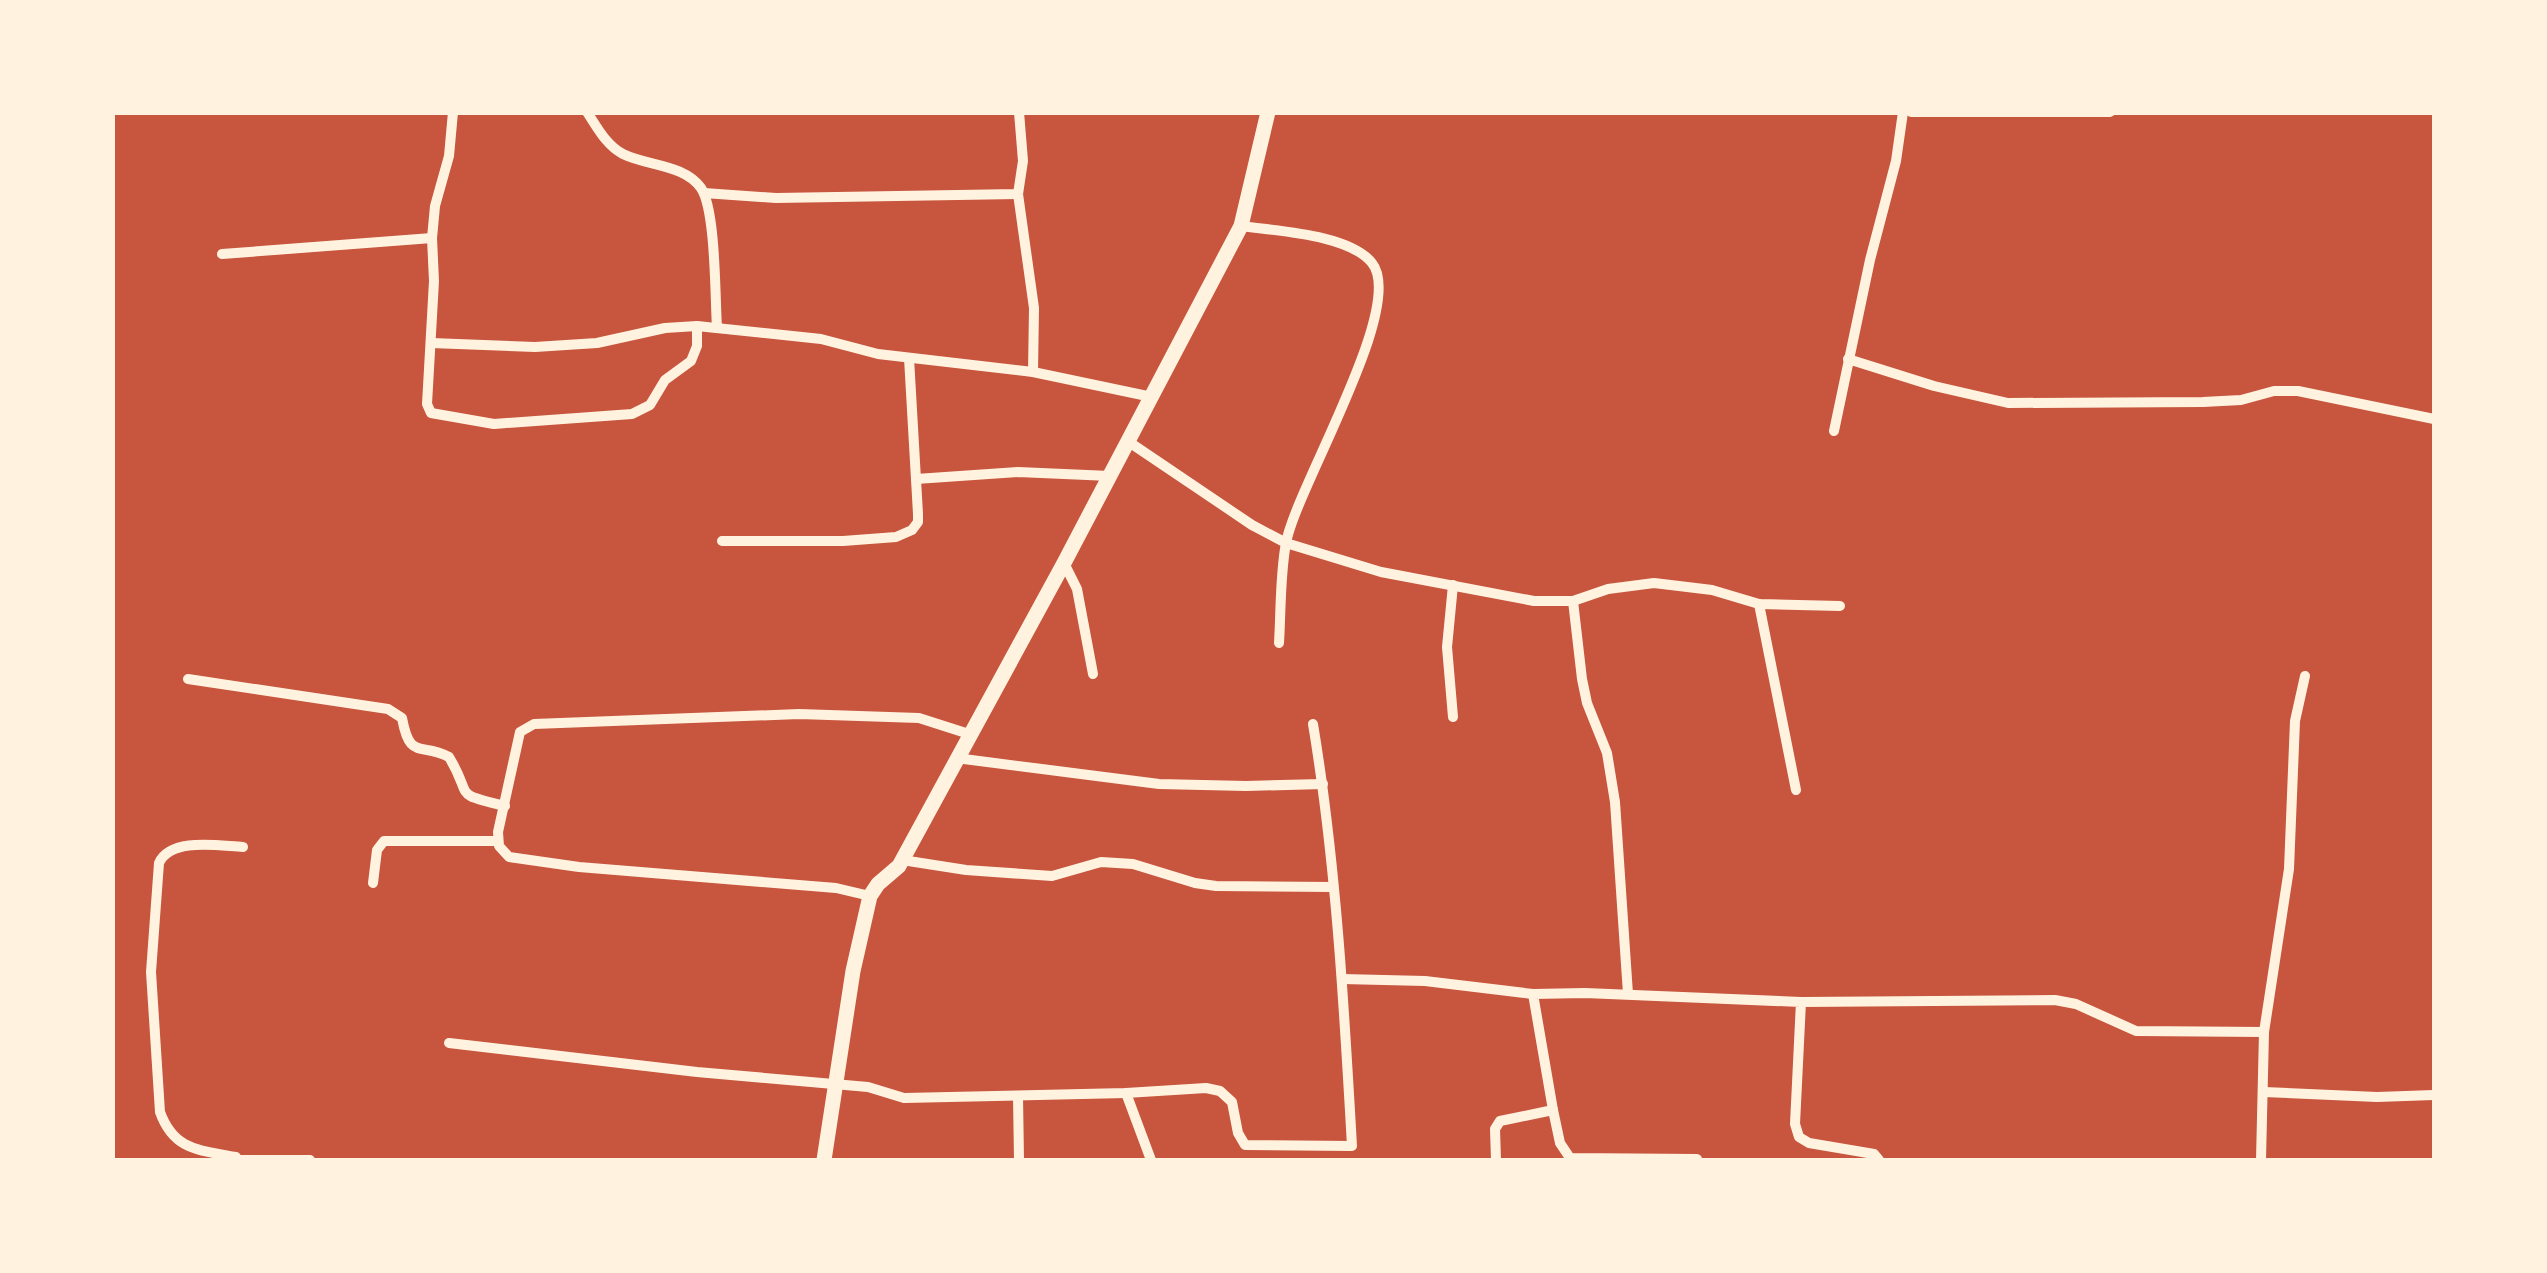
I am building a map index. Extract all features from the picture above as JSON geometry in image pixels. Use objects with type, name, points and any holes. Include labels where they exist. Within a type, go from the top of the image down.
[{"type":"street","points":[[454,112],[432,238],[429,411],[494,424],[614,417],[641,411],[650,405],[665,380],[690,361],[698,346],[697,326]]},
{"type":"street","points":[[587,112],[610,146],[637,160],[683,173],[704,193],[711,236],[716,328]]},
{"type":"street","points":[[1019,112],[1022,160],[1018,194],[1034,308],[1033,372]]},
{"type":"street","points":[[824,1160],[853,970],[870,896],[902,860],[1241,226],[1268,112]]},
{"type":"street","points":[[1834,432],[1896,161],[1903,112]]},
{"type":"street","points":[[1911,112],[2110,112]]},
{"type":"street","points":[[704,193],[776,198],[1018,194]]},
{"type":"street","points":[[1241,226],[1340,244],[1366,257],[1379,275],[1365,350],[1298,503],[1286,543],[1279,643]]},
{"type":"street","points":[[222,254],[432,238]]},
{"type":"street","points":[[431,343],[535,347],[597,343],[664,328],[697,326],[821,339],[909,358],[1033,372],[1152,397]]},
{"type":"street","points":[[722,541],[842,541],[896,537],[912,530],[918,522],[909,358]]},
{"type":"street","points":[[1848,359],[1934,386],[2008,403],[2222,401],[2274,391],[2298,392],[2434,419]]},
{"type":"street","points":[[1128,442],[1286,543],[1381,572],[1513,598],[1573,602],[1608,589],[1654,583],[1712,590],[1759,604],[1840,606]]},
{"type":"street","points":[[916,479],[1018,472],[1110,476]]},
{"type":"street","points":[[1064,563],[1073,576],[1093,674]]},
{"type":"street","points":[[1452,718],[1447,647],[1453,586]]},
{"type":"street","points":[[1573,602],[1584,691],[1607,753],[1615,802],[1628,994]]},
{"type":"street","points":[[1759,604],[1796,790]]},
{"type":"street","points":[[2261,1160],[2264,1032],[2289,869],[2295,721],[2306,676]]},
{"type":"street","points":[[188,679],[388,708],[402,718],[406,738],[414,749],[448,757],[462,792],[468,797],[506,806]]},
{"type":"street","points":[[870,896],[836,888],[738,882],[509,857],[498,840],[520,732],[534,724],[799,714],[919,718],[969,734]]},
{"type":"street","points":[[1314,724],[1342,978],[1355,1160]]},
{"type":"street","points":[[956,758],[1160,784],[1323,784]]},
{"type":"street","points":[[374,883],[376,850],[384,841],[498,840]]},
{"type":"street","points":[[243,847],[176,847],[164,852],[160,862],[151,972],[160,1112],[166,1130],[194,1149],[236,1159],[310,1160]]},
{"type":"street","points":[[902,860],[966,870],[1052,876],[1101,862],[1134,864],[1216,886],[1333,888]]},
{"type":"street","points":[[1342,978],[1425,981],[1534,994],[1801,1002],[2055,1000],[2076,1004],[2136,1032],[2264,1032]]},
{"type":"street","points":[[1534,994],[1552,1110],[1560,1144],[1570,1158],[1697,1159]]},
{"type":"street","points":[[1801,1002],[1796,1133],[1804,1142],[1874,1154],[1879,1160]]},
{"type":"street","points":[[449,1044],[875,1088],[904,1098],[1206,1088],[1220,1091],[1232,1102],[1238,1133],[1245,1144],[1352,1146]]},
{"type":"street","points":[[2264,1092],[2434,1096]]},
{"type":"street","points":[[1126,1093],[1151,1160]]},
{"type":"street","points":[[1018,1096],[1019,1160]]},
{"type":"street","points":[[1496,1160],[1495,1129],[1500,1122],[1552,1110]]}]
